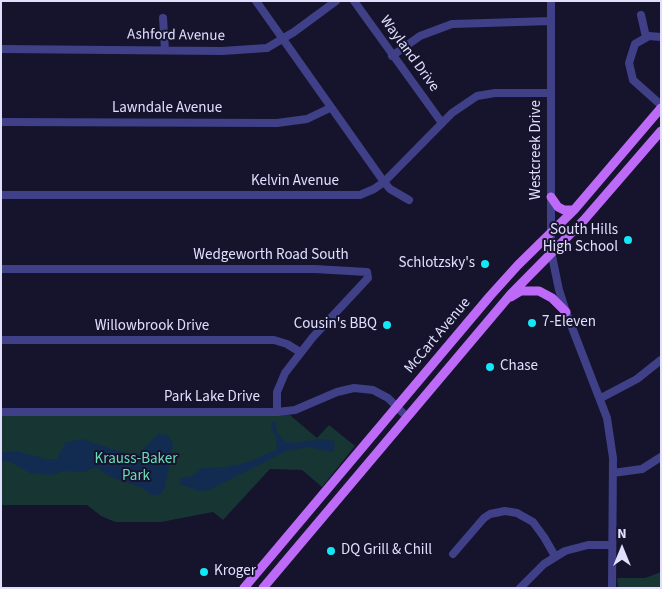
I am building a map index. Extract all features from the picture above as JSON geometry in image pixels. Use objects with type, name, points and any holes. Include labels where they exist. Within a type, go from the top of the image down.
[{"type":"main road","name":"McCart Avenue","points":[[244,588],[518,265],[574,210],[661,106]]},
{"type":"main road","name":"McCart Avenue","points":[[264,588],[506,299],[584,220],[661,131]]},
{"type":"main road","points":[[551,197],[558,207],[564,210],[574,210]]},
{"type":"main road","points":[[506,299],[521,292],[539,292],[552,298],[566,312]]},
{"type":"main road","points":[[461,331],[472,340]]},
{"type":"main road","points":[[292,531],[302,543]]},
{"type":"street","points":[[256,1],[384,182],[390,189],[410,200]]},
{"type":"street","name":"Ashford Avenue","points":[[1,49],[244,50],[267,48],[283,39],[336,1]]},
{"type":"street","name":"Wayland Drive","points":[[354,1],[442,123]]},
{"type":"street","name":"Westcreek Drive","points":[[551,1],[551,253],[566,312],[601,398],[611,439],[613,473],[610,565],[612,588]]},
{"type":"street","points":[[641,15],[646,37]]},
{"type":"street","points":[[163,18],[165,50]]},
{"type":"street","points":[[392,56],[420,36],[452,24],[551,21]]},
{"type":"street","points":[[661,36],[646,37],[633,47],[629,63],[630,74],[637,85],[661,106]]},
{"type":"street","name":"Kelvin Avenue","points":[[1,195],[352,196],[366,193],[384,182],[442,123],[477,96],[495,93],[551,93]]},
{"type":"street","name":"Lawndale Avenue","points":[[1,122],[277,123],[307,119],[330,108]]},
{"type":"street","name":"Wedgeworth Road South","points":[[1,269],[314,269],[366,272],[368,278],[300,352],[279,386],[277,412]]},
{"type":"street","name":"Willowbrook Drive","points":[[1,340],[274,340],[287,344],[300,352]]},
{"type":"street","points":[[601,398],[637,379],[661,360]]},
{"type":"street","name":"Park Lake Drive","points":[[1,412],[277,412],[295,410],[337,392],[354,388],[373,390],[388,398],[407,417]]},
{"type":"street","points":[[613,473],[642,469],[661,457]]},
{"type":"street","points":[[453,554],[484,518],[490,514],[505,511],[517,513],[533,522],[555,556]]},
{"type":"street","points":[[520,588],[555,556],[582,546],[612,545]]},
{"type":"green space","name":"Krauss-Baker Park","points":[[1,415],[290,415],[317,438],[329,425],[355,446],[322,487],[302,470],[270,469],[223,520],[213,512],[161,522],[115,522],[101,516],[87,505],[1,505]]},
{"type":"green space","points":[[661,572],[660,588],[618,588],[617,578],[645,578]]},
{"type":"water","points":[[271,422],[275,422],[277,433],[285,441],[293,443],[319,439],[335,441],[333,452],[308,447],[287,451],[209,490],[199,491],[180,484],[180,478],[192,476],[202,468],[225,467],[246,463],[276,450],[277,439],[271,428]]},
{"type":"water","points":[[158,434],[168,435],[173,444],[165,488],[161,494],[154,496],[142,488],[109,476],[96,467],[83,472],[64,471],[51,475],[30,473],[9,461],[1,461],[1,453],[16,451],[45,459],[57,459],[65,443],[82,439],[135,457]]},
{"type":"place","name":"South Hills High School","points":[[628,240]]},
{"type":"place","name":"Schlotzsky's","points":[[485,264]]},
{"type":"place","name":"7-Eleven","points":[[532,323]]},
{"type":"place","name":"Cousin's BBQ","points":[[387,325]]},
{"type":"place","name":"Chase","points":[[490,367]]},
{"type":"place","name":"DQ Grill & Chill","points":[[331,551]]},
{"type":"place","name":"Kroger","points":[[204,572]]}]
